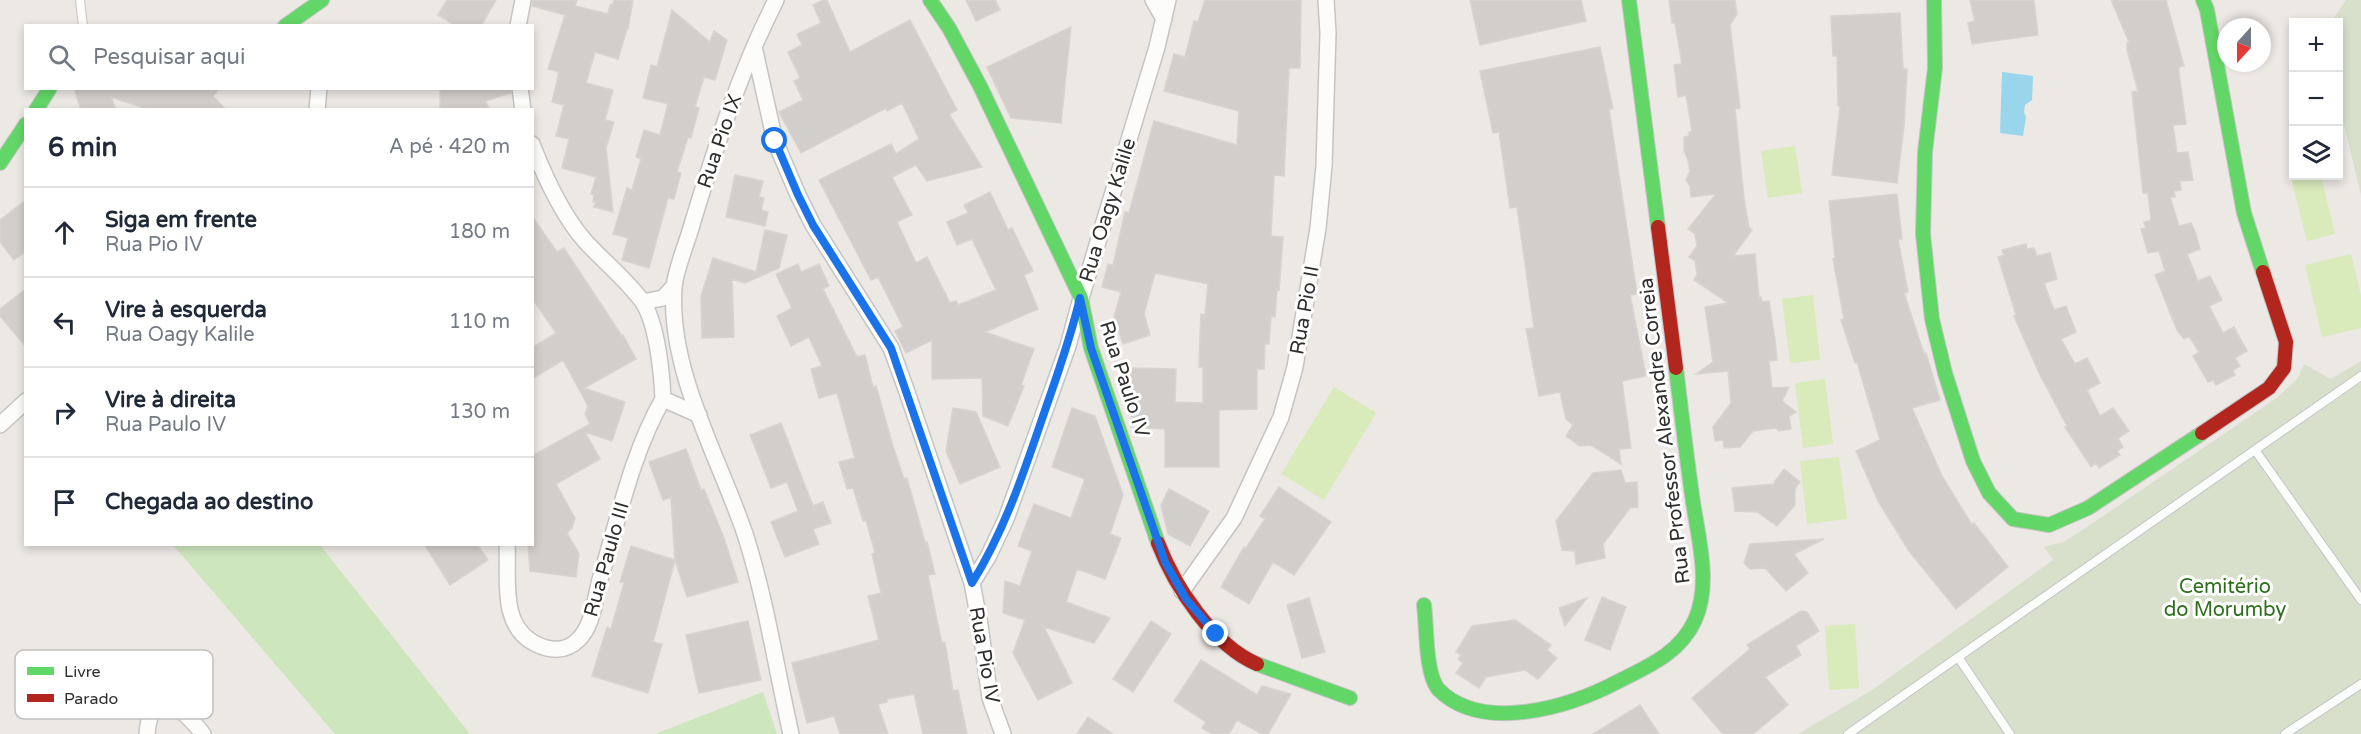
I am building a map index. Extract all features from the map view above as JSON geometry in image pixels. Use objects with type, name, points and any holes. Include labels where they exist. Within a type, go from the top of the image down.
[{"type":"street","points":[[288,24],[322,0]]},
{"type":"street","points":[[518,24],[523,0]]},
{"type":"street","name":"Rua Pio IX","points":[[776,0],[754,46],[714,150],[674,286],[676,330],[687,384],[746,536],[791,734]]},
{"type":"street","name":"Rua Paulo IV","points":[[930,0],[949,28],[980,86],[1055,240],[1080,298],[1091,348],[1152,525],[1165,562],[1182,591],[1223,641],[1245,659],[1350,698]]},
{"type":"street","points":[[1153,0],[1164,19]]},
{"type":"street","name":"Rua Oagy Kalile","points":[[972,583],[1006,519],[1068,346],[1168,0]]},
{"type":"street","name":"Rua Pio II","points":[[1182,591],[1234,518],[1281,417],[1295,367],[1318,228],[1324,166],[1328,33],[1326,0]]},
{"type":"street","name":"Rua Professor Alexandre Correia","points":[[1424,605],[1433,682],[1460,707],[1487,717],[1511,718],[1555,712],[1671,653],[1686,638],[1700,606],[1703,591],[1696,525],[1629,0]]},
{"type":"street","points":[[1934,0],[1935,68],[1925,152],[1923,234],[1932,319],[1945,373],[1973,461],[1989,492],[2013,519],[2049,525],[2088,508],[2188,441],[2227,418],[2269,388],[2284,368],[2286,342],[2244,213],[2209,21],[2203,0]]},
{"type":"street","name":"Rua Pio IV","points":[[754,46],[775,141],[798,195],[813,225],[891,348],[972,583],[990,698],[1003,734]]},
{"type":"street","points":[[37,108],[49,90]]},
{"type":"street","points":[[317,108],[319,90]]},
{"type":"street","points":[[520,90],[523,108]]},
{"type":"street","points":[[0,163],[24,127]]},
{"type":"street","points":[[534,149],[545,179],[583,238],[643,302],[656,342],[662,373],[663,399],[699,415]]},
{"type":"street","points":[[643,302],[663,298],[674,286]]},
{"type":"street","name":"Rua Paulo III","points":[[507,546],[509,612],[515,624],[528,640],[552,650],[564,648],[578,641],[591,617],[599,581],[637,455],[651,419],[663,399]]},
{"type":"street","points":[[0,425],[24,403]]},
{"type":"street","points":[[147,734],[149,719]]},
{"type":"street","points":[[191,719],[203,734]]},
{"type":"lane","points":[[80,0],[83,24]]},
{"type":"lane","points":[[1848,734],[2361,376]]},
{"type":"lane","points":[[2255,450],[2361,600]]},
{"type":"lane","points":[[1958,657],[2010,734]]},
{"type":"lane","points":[[2285,734],[2361,684]]},
{"type":"green space","points":[[2346,0],[2361,0],[2361,195],[2343,121],[2343,18],[2334,18]]},
{"type":"green space","points":[[1795,146],[1802,193],[1768,198],[1761,151]]},
{"type":"green space","points":[[2292,180],[2322,180],[2335,234],[2307,241]]},
{"type":"green space","points":[[2351,254],[2361,296],[2361,328],[2322,337],[2305,265]]},
{"type":"green space","points":[[1813,295],[1820,360],[1790,363],[1782,299]]},
{"type":"green space","name":"Cemitério do Morumby","points":[[2361,361],[2361,734],[1798,734],[1872,690],[2053,560],[2044,547],[2063,542],[2087,527],[2278,397],[2298,378],[2304,364],[2331,379]]},
{"type":"green space","points":[[1825,379],[1833,444],[1803,448],[1795,383]]},
{"type":"green space","points":[[1334,387],[1376,413],[1324,500],[1281,474]]},
{"type":"green space","points":[[1839,457],[1847,519],[1807,524],[1800,461]]},
{"type":"green space","points":[[174,546],[321,546],[470,734],[335,734]]},
{"type":"green space","points":[[1855,624],[1859,688],[1829,690],[1825,626]]},
{"type":"green space","points":[[763,692],[777,734],[655,734]]},
{"type":"water","points":[[2002,72],[2033,76],[2032,100],[2025,105],[2023,136],[2000,133]]},
{"type":"building","points":[[447,0],[496,0],[482,24],[453,24],[438,15]]},
{"type":"building","points":[[533,0],[577,0],[575,6],[608,14],[614,0],[633,0],[628,29],[618,59],[595,52],[586,83],[613,90],[605,120],[614,122],[606,148],[613,212],[594,207],[596,202],[593,202],[594,195],[591,194],[596,177],[562,168],[569,139],[556,136],[564,105],[552,102],[559,72],[548,69],[565,15],[532,6]]},
{"type":"building","points":[[827,0],[850,52],[910,20],[957,110],[949,114],[982,167],[927,181],[916,165],[892,177],[912,215],[897,222],[916,263],[927,257],[950,303],[956,301],[958,305],[996,290],[972,239],[957,245],[947,222],[968,213],[964,205],[990,192],[1008,230],[1012,228],[1033,271],[1024,275],[1038,309],[985,332],[1034,349],[1021,385],[1024,386],[1008,426],[983,416],[982,378],[932,379],[932,340],[906,353],[895,331],[903,327],[878,277],[871,280],[819,180],[891,144],[896,154],[919,139],[902,103],[887,111],[886,108],[801,153],[779,112],[803,100],[794,81],[800,78],[788,52],[802,45],[797,34],[821,23],[813,5]]},
{"type":"building","points":[[966,0],[995,0],[1000,10],[976,21]]},
{"type":"building","points":[[1205,0],[1301,0],[1300,68],[1289,68],[1284,176],[1274,175],[1271,236],[1283,237],[1275,317],[1271,316],[1269,344],[1265,344],[1264,369],[1257,369],[1257,409],[1219,410],[1219,467],[1165,467],[1165,429],[1131,427],[1133,393],[1130,393],[1130,368],[1176,369],[1175,402],[1203,403],[1203,367],[1199,367],[1200,336],[1201,314],[1205,315],[1208,284],[1155,273],[1144,314],[1150,335],[1123,344],[1114,317],[1121,292],[1102,287],[1108,264],[1113,265],[1125,212],[1129,213],[1154,121],[1237,145],[1239,111],[1164,91],[1174,54],[1185,57],[1194,21],[1198,22]]},
{"type":"building","points":[[1470,0],[1581,0],[1586,21],[1480,45]]},
{"type":"building","points":[[1669,0],[1735,0],[1737,14],[1730,25],[1740,108],[1735,109],[1744,199],[1749,227],[1752,230],[1733,256],[1755,254],[1759,298],[1761,297],[1762,302],[1769,301],[1775,340],[1777,360],[1769,361],[1772,388],[1789,387],[1782,401],[1796,412],[1789,416],[1791,429],[1753,431],[1740,447],[1724,448],[1723,440],[1715,441],[1713,427],[1731,403],[1728,371],[1696,374],[1713,362],[1705,307],[1728,303],[1694,280],[1697,275],[1695,261],[1689,257],[1697,246],[1695,234],[1688,229],[1716,194],[1691,197],[1690,186],[1686,180],[1690,171],[1684,151],[1684,137],[1689,136],[1689,132],[1692,131],[1686,95],[1678,97],[1674,65],[1682,64]]},
{"type":"building","points":[[1970,0],[2034,0],[2038,35],[1972,44],[1968,23],[1975,21]]},
{"type":"building","points":[[2111,0],[2166,0],[2184,66],[2179,67],[2179,73],[2186,124],[2173,125],[2177,153],[2188,152],[2193,180],[2180,181],[2181,190],[2174,191],[2175,197],[2170,197],[2179,226],[2191,223],[2195,231],[2200,249],[2187,254],[2198,281],[2210,276],[2222,300],[2209,306],[2223,333],[2234,327],[2247,351],[2235,358],[2240,366],[2233,370],[2235,375],[2216,385],[2213,380],[2208,382],[2193,356],[2199,352],[2189,336],[2184,339],[2177,330],[2155,275],[2165,271],[2159,251],[2148,253],[2141,229],[2146,228],[2144,222],[2151,220],[2148,193],[2143,193],[2132,92],[2138,91],[2127,50],[2129,42]]},
{"type":"building","points":[[672,10],[710,42],[714,31],[727,40],[715,80],[704,77],[695,107],[699,108],[691,138],[688,137],[677,172],[681,173],[674,199],[668,198],[649,268],[622,260],[628,238],[613,234],[627,188],[632,190],[641,159],[636,157],[644,130],[660,135],[668,104],[643,98],[651,65],[657,67]]},
{"type":"building","points":[[1900,13],[1903,69],[1907,69],[1904,126],[1897,183],[1832,175],[1840,107],[1838,106],[1837,56],[1833,56],[1831,16]]},
{"type":"building","points":[[1071,27],[1061,123],[1011,118],[987,67]]},
{"type":"building","points":[[1600,47],[1613,109],[1609,109],[1637,294],[1630,295],[1646,376],[1622,381],[1631,448],[1619,449],[1621,464],[1591,445],[1580,446],[1566,436],[1573,425],[1566,419],[1560,392],[1539,396],[1526,329],[1534,328],[1517,207],[1510,208],[1499,132],[1493,133],[1480,71]]},
{"type":"building","points":[[75,90],[218,90],[213,96],[224,108],[144,108],[111,97],[115,108],[80,108]]},
{"type":"building","points":[[440,90],[510,90],[511,93],[485,101],[489,108],[440,108]]},
{"type":"building","points":[[735,175],[763,181],[759,197],[764,198],[761,210],[768,212],[765,226],[726,217]]},
{"type":"building","points":[[1897,194],[1902,239],[1898,239],[1908,292],[1904,293],[1940,400],[1912,408],[1942,476],[1972,525],[1974,523],[2008,567],[1956,609],[1909,551],[1878,501],[1856,451],[1880,440],[1857,362],[1855,363],[1841,320],[1844,319],[1833,259],[1835,258],[1829,201]]},
{"type":"building","points":[[24,202],[24,252],[14,260],[0,242],[0,220]]},
{"type":"building","points":[[534,219],[557,252],[564,248],[623,335],[636,359],[584,388],[625,402],[612,441],[585,432],[600,459],[556,484],[575,518],[572,528],[567,533],[579,554],[576,577],[530,571],[528,546],[534,546],[534,455],[590,424],[585,414],[588,406],[563,360],[534,378],[534,347],[556,333],[534,301]]},
{"type":"building","points":[[765,230],[787,235],[779,268],[745,283],[732,279],[734,337],[702,338],[701,296],[713,258],[756,272]]},
{"type":"building","points":[[2026,244],[2027,249],[2034,248],[2037,256],[2050,253],[2057,279],[2044,283],[2054,310],[2066,306],[2076,332],[2061,339],[2075,364],[2087,358],[2100,383],[2087,390],[2100,416],[2113,408],[2129,431],[2118,438],[2123,447],[2117,451],[2120,455],[2099,468],[2096,463],[2091,467],[2065,427],[2067,426],[2039,373],[2014,316],[2016,315],[1998,257],[2004,255],[2002,250]]},
{"type":"building","points":[[798,264],[801,272],[819,264],[829,286],[823,289],[857,357],[865,355],[873,387],[876,386],[893,446],[904,479],[907,478],[925,542],[927,542],[935,574],[928,575],[938,625],[942,643],[945,642],[953,691],[958,690],[967,734],[923,734],[914,694],[887,699],[887,702],[878,704],[888,734],[840,734],[834,716],[807,723],[792,663],[879,640],[868,596],[881,593],[872,554],[875,553],[866,520],[863,521],[853,488],[847,489],[839,462],[855,458],[837,393],[819,398],[811,369],[822,366],[809,337],[791,346],[777,316],[792,308],[776,274]]},
{"type":"building","points":[[24,291],[24,345],[0,316],[0,309]]},
{"type":"building","points":[[953,408],[976,412],[1000,467],[960,484],[946,451]]},
{"type":"building","points":[[1072,408],[1095,416],[1123,495],[1110,534],[1121,538],[1105,579],[1077,569],[1066,602],[1110,618],[1094,643],[1044,627],[1072,683],[1038,700],[1013,653],[1025,620],[1003,613],[1005,581],[1020,586],[1032,551],[1018,546],[1034,504],[1071,518],[1085,479],[1052,467]]},
{"type":"building","points":[[781,423],[813,506],[823,502],[831,523],[813,529],[819,544],[785,557],[771,522],[798,511],[787,482],[771,488],[750,435]]},
{"type":"building","points":[[686,449],[701,490],[704,489],[724,538],[738,582],[687,597],[675,560],[671,497],[663,500],[649,462]]},
{"type":"building","points":[[1784,469],[1800,482],[1795,489],[1795,505],[1777,526],[1757,512],[1735,511],[1732,488],[1773,484]]},
{"type":"building","points":[[1621,470],[1625,483],[1637,482],[1638,507],[1630,508],[1603,544],[1605,558],[1576,564],[1575,551],[1562,550],[1556,521],[1593,473]]},
{"type":"building","points":[[1279,487],[1331,522],[1294,575],[1273,562],[1249,604],[1221,587],[1244,547],[1246,548],[1265,519],[1260,516]]},
{"type":"building","points":[[1169,489],[1209,511],[1190,546],[1168,534],[1161,505]]},
{"type":"building","points":[[1824,539],[1794,554],[1808,573],[1786,591],[1765,568],[1750,569],[1744,563],[1750,544]]},
{"type":"building","points":[[425,546],[478,546],[488,560],[450,585]]},
{"type":"building","points":[[631,546],[675,560],[653,642],[662,644],[648,693],[592,676],[607,627],[611,629],[624,583],[620,582]]},
{"type":"building","points":[[1602,597],[1626,607],[1610,650],[1585,640]]},
{"type":"building","points":[[1309,598],[1325,652],[1302,658],[1287,605]]},
{"type":"building","points":[[1587,598],[1565,626],[1559,608]]},
{"type":"building","points":[[1801,611],[1807,612],[1819,631],[1796,646],[1801,655],[1765,677],[1788,705],[1753,734],[1723,734],[1692,698],[1750,649],[1747,645]]},
{"type":"building","points":[[1515,620],[1551,645],[1547,650],[1557,658],[1538,679],[1525,670],[1486,677],[1479,688],[1456,673],[1463,663],[1458,659],[1461,655],[1456,652],[1472,626]]},
{"type":"building","points":[[748,621],[761,680],[699,693],[686,635]]},
{"type":"building","points":[[1151,621],[1171,634],[1133,692],[1113,679]]},
{"type":"building","points":[[1201,660],[1257,695],[1262,686],[1291,694],[1268,734],[1262,734],[1237,720],[1229,734],[1212,734],[1202,728],[1206,722],[1174,701]]},
{"type":"building","points":[[1640,705],[1659,734],[1593,734]]},
{"type":"building","points":[[1088,717],[1113,734],[1077,734]]},
{"type":"traffic: fast","points":[[288,24],[322,0]]},
{"type":"traffic: fast","points":[[930,0],[949,28],[980,86],[1081,298],[1091,348],[1158,543]]},
{"type":"traffic: fast","points":[[1629,0],[1658,227]]},
{"type":"traffic: fast","points":[[1934,0],[1935,68],[1925,152],[1923,234],[1932,319],[1945,373],[1973,461],[1989,493],[2013,519],[2049,525],[2088,508],[2202,433]]},
{"type":"traffic: fast","points":[[2203,0],[2207,10],[2244,213],[2263,272]]},
{"type":"traffic: fast","points":[[37,108],[49,90]]},
{"type":"traffic: fast","points":[[0,163],[24,127]]},
{"type":"traffic: fast","points":[[1424,605],[1429,661],[1438,689],[1456,703],[1478,710],[1502,713],[1527,712],[1576,700],[1641,670],[1672,650],[1689,631],[1695,620],[1700,605],[1703,574],[1676,368]]},
{"type":"traffic: fast","points":[[1257,664],[1350,698]]},
{"type":"traffic: jam","points":[[1658,227],[1676,368]]},
{"type":"traffic: jam","points":[[2202,433],[2269,388],[2284,368],[2286,342],[2263,272]]},
{"type":"traffic: jam","points":[[1158,543],[1174,578],[1197,613],[1225,643],[1257,664]]},
{"type":"route","points":[[775,141],[813,225],[891,348],[972,583],[1006,519],[1068,346],[1080,298],[1091,348],[1165,562],[1186,599],[1216,634]]}]
